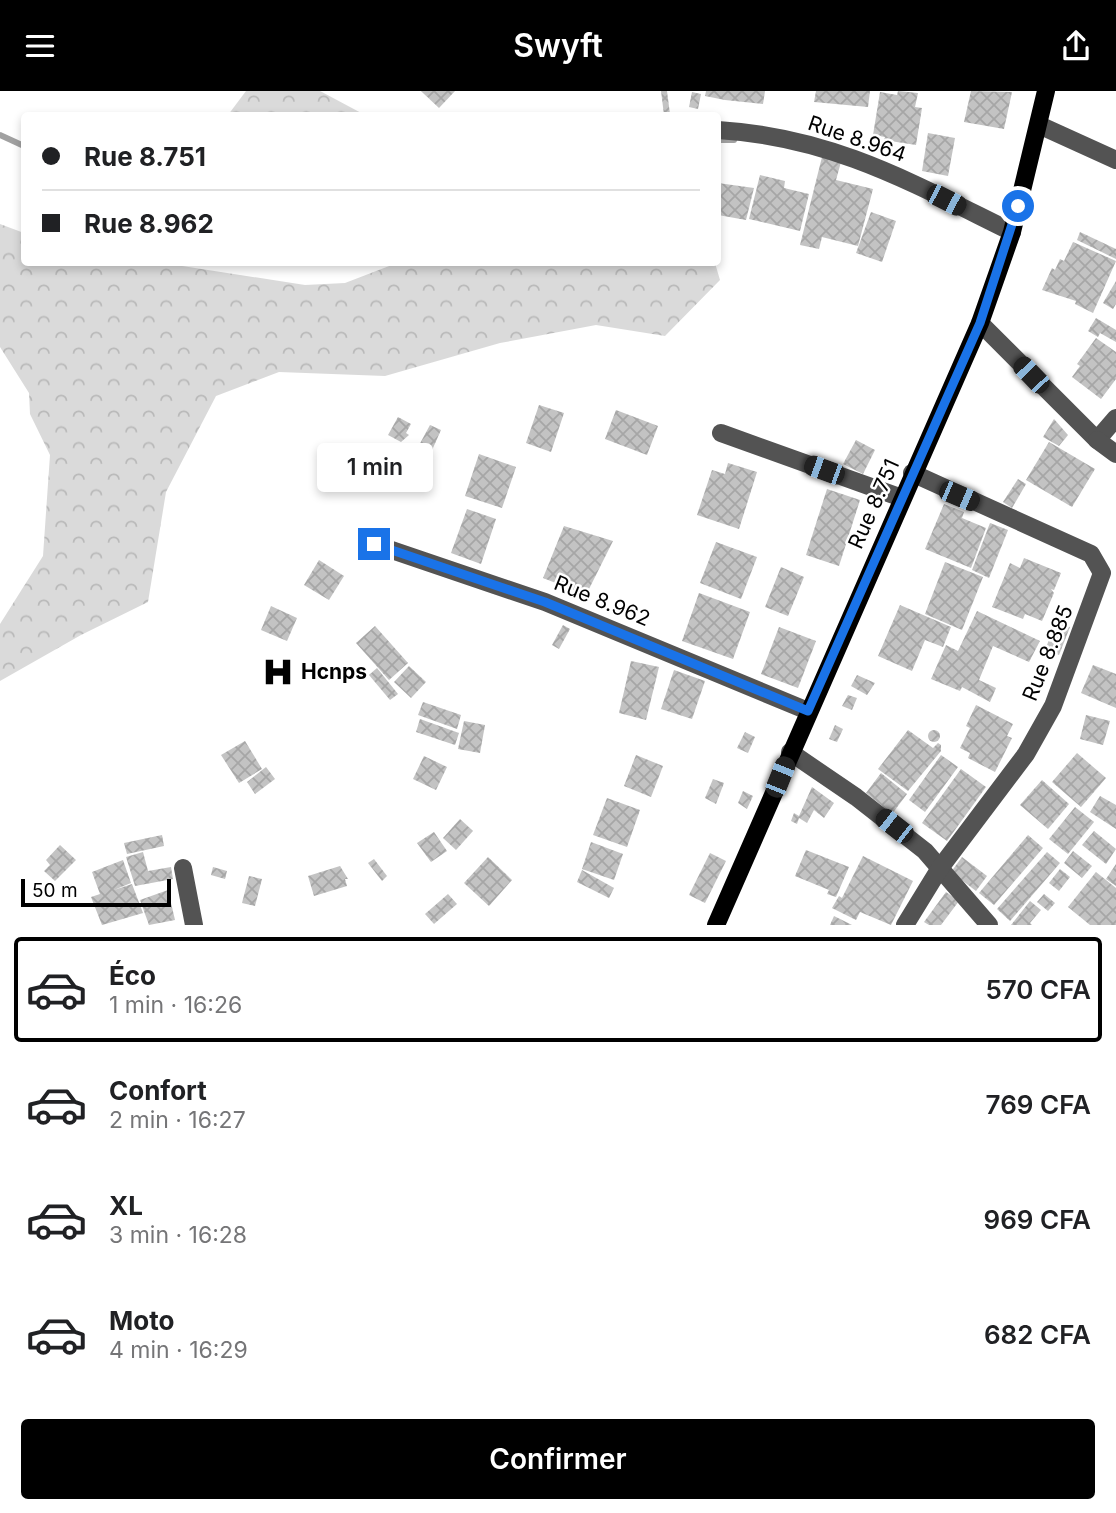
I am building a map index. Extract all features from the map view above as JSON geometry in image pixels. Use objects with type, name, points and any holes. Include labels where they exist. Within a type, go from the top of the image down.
[{"type":"main road","name":"Rue 8.751","points":[[716,925],[741,875],[790,752],[980,323],[1012,233],[1046,91]]},
{"type":"street","points":[[1039,125],[1116,160]]},
{"type":"street","name":"Rue 8.964","points":[[721,130],[778,137],[829,149],[880,167],[1012,233]]},
{"type":"street","points":[[980,323],[1097,440],[1116,454]]},
{"type":"street","points":[[1097,440],[1116,418]]},
{"type":"street","points":[[721,433],[902,498]]},
{"type":"street","name":"Rue 8.885","points":[[905,925],[940,868],[1026,754],[1053,706],[1102,573],[1091,554],[912,473]]},
{"type":"street","name":"Rue 8.962","points":[[374,544],[545,602],[808,711]]},
{"type":"street","points":[[790,752],[925,851],[989,925]]},
{"type":"street","points":[[183,868],[194,925]]},
{"type":"green space","points":[[246,91],[320,91],[359,112],[230,112]]},
{"type":"green space","points":[[0,224],[21,232],[21,266],[182,266],[305,285],[345,283],[389,266],[716,266],[720,280],[665,336],[596,325],[500,343],[385,376],[279,372],[216,396],[166,492],[148,602],[81,635],[0,681],[0,624],[43,556],[50,455],[30,414],[29,393],[0,347]]},
{"type":"building","points":[[421,91],[455,91],[439,108]]},
{"type":"building","points":[[661,91],[667,91],[670,112],[664,112]]},
{"type":"building","points":[[706,91],[765,91],[763,104],[705,96]]},
{"type":"building","points":[[816,91],[870,91],[868,107],[814,102]]},
{"type":"building","points":[[898,91],[918,93],[915,107],[922,108],[916,145],[884,140],[885,137],[873,135],[880,92],[897,95]]},
{"type":"building","points":[[971,91],[1012,92],[1004,129],[964,122]]},
{"type":"building","points":[[692,92],[701,94],[698,109],[689,107]]},
{"type":"building","points":[[928,133],[955,138],[948,176],[922,171]]},
{"type":"building","points":[[822,157],[841,162],[836,180],[873,189],[858,246],[822,237],[819,249],[800,245]]},
{"type":"building","points":[[760,175],[785,181],[784,188],[809,194],[800,231],[749,219]]},
{"type":"building","points":[[721,183],[754,188],[746,220],[721,216]]},
{"type":"building","points":[[871,212],[896,221],[882,262],[856,253]]},
{"type":"building","points":[[1080,232],[1116,249],[1116,259],[1077,240]]},
{"type":"building","points":[[1073,242],[1116,261],[1093,313],[1075,304],[1076,301],[1042,290],[1052,268],[1055,270],[1060,259],[1064,261]]},
{"type":"building","points":[[1116,281],[1116,304],[1113,309],[1103,303]]},
{"type":"building","points":[[1096,318],[1116,330],[1116,342],[1100,333],[1098,337],[1088,331]]},
{"type":"building","points":[[1096,338],[1116,352],[1116,379],[1101,399],[1072,377],[1080,366],[1077,364]]},
{"type":"building","points":[[539,405],[564,413],[551,452],[526,443]]},
{"type":"building","points":[[616,410],[658,426],[647,455],[605,439]]},
{"type":"building","points":[[398,417],[411,424],[406,433],[409,435],[401,442],[388,435]]},
{"type":"building","points":[[1054,419],[1068,435],[1059,446],[1043,437]]},
{"type":"building","points":[[430,425],[441,430],[429,457],[417,449]]},
{"type":"building","points":[[856,440],[875,450],[863,474],[843,464]]},
{"type":"building","points":[[1049,442],[1095,469],[1072,507],[1026,480]]},
{"type":"building","points":[[479,454],[516,467],[502,508],[465,496]]},
{"type":"building","points":[[728,463],[757,472],[739,529],[697,515],[712,470],[725,474]]},
{"type":"building","points":[[1018,479],[1026,484],[1012,508],[1003,502]]},
{"type":"building","points":[[827,489],[860,500],[839,566],[806,555]]},
{"type":"building","points":[[944,504],[964,512],[962,518],[986,528],[971,568],[925,549]]},
{"type":"building","points":[[467,509],[496,519],[481,564],[451,553]]},
{"type":"building","points":[[990,523],[1008,530],[989,578],[972,570]]},
{"type":"building","points":[[564,526],[613,541],[586,595],[543,578]]},
{"type":"building","points":[[716,542],[757,557],[741,599],[700,583]]},
{"type":"building","points":[[1024,558],[1061,573],[1054,590],[1051,589],[1054,593],[1042,621],[1025,614],[1023,619],[992,607],[1010,563],[1020,568]]},
{"type":"building","points":[[319,560],[344,576],[329,600],[304,585]]},
{"type":"building","points":[[945,562],[983,577],[962,630],[925,614]]},
{"type":"building","points":[[781,567],[804,577],[788,616],[765,607]]},
{"type":"building","points":[[699,593],[750,612],[733,659],[682,641]]},
{"type":"building","points":[[900,605],[951,627],[943,647],[925,640],[912,671],[878,656]]},
{"type":"building","points":[[271,606],[297,618],[287,641],[261,630]]},
{"type":"building","points":[[977,611],[1040,641],[1029,662],[993,646],[979,680],[996,688],[990,702],[962,687],[960,691],[931,679],[946,645],[958,651]]},
{"type":"building","points":[[1056,622],[1070,627],[1059,655],[1045,650]]},
{"type":"building","points":[[563,625],[570,629],[559,649],[552,645]]},
{"type":"building","points":[[375,626],[408,663],[389,680],[356,643]]},
{"type":"building","points":[[779,627],[816,641],[798,688],[761,674]]},
{"type":"building","points":[[631,661],[659,667],[646,720],[619,713]]},
{"type":"building","points":[[1093,665],[1116,674],[1116,708],[1081,693]]},
{"type":"building","points":[[409,666],[426,682],[411,698],[394,682]]},
{"type":"building","points":[[377,668],[398,694],[390,700],[369,675]]},
{"type":"building","points":[[674,670],[705,681],[692,719],[661,709]]},
{"type":"building","points":[[857,675],[875,683],[867,695],[851,686]]},
{"type":"building","points":[[848,695],[857,698],[852,710],[842,706]]},
{"type":"building","points":[[423,702],[461,715],[457,729],[418,715]]},
{"type":"building","points":[[976,705],[1013,724],[1007,736],[1012,738],[995,772],[968,758],[970,753],[960,748],[970,728],[966,726]]},
{"type":"building","points":[[1086,715],[1110,721],[1103,745],[1080,739]]},
{"type":"building","points":[[420,719],[459,733],[455,745],[416,732]]},
{"type":"building","points":[[464,721],[485,725],[480,753],[458,749]]},
{"type":"building","points":[[835,725],[843,729],[837,742],[829,739]]},
{"type":"building","points":[[908,730],[933,748],[938,743],[941,745],[941,751],[908,791],[878,769]]},
{"type":"building","points":[[934,730],[940,736],[934,742],[928,736]]},
{"type":"building","points":[[745,732],[755,737],[748,753],[737,748]]},
{"type":"building","points":[[245,741],[262,769],[239,783],[221,755]]},
{"type":"building","points":[[1077,753],[1106,778],[1081,807],[1052,782]]},
{"type":"building","points":[[636,755],[663,766],[651,797],[624,786]]},
{"type":"building","points":[[941,755],[958,767],[925,812],[909,800]]},
{"type":"building","points":[[424,756],[447,767],[436,790],[413,779]]},
{"type":"building","points":[[266,767],[275,779],[255,794],[247,782]]},
{"type":"building","points":[[961,769],[986,787],[947,841],[922,823]]},
{"type":"building","points":[[881,773],[907,794],[892,814],[866,793]]},
{"type":"building","points":[[713,779],[724,783],[716,804],[705,798]]},
{"type":"building","points":[[1042,780],[1069,804],[1048,829],[1020,805]]},
{"type":"building","points":[[812,787],[834,803],[824,818],[814,810],[807,823],[799,818],[797,824],[791,821],[794,813],[799,816]]},
{"type":"building","points":[[743,791],[753,796],[747,809],[738,803]]},
{"type":"building","points":[[1100,796],[1116,805],[1116,829],[1090,812]]},
{"type":"building","points":[[607,798],[640,810],[627,847],[593,835]]},
{"type":"building","points":[[1075,807],[1094,822],[1068,854],[1049,839]]},
{"type":"building","points":[[460,819],[473,831],[456,850],[443,838]]},
{"type":"building","points":[[1094,831],[1116,849],[1106,864],[1082,845]]},
{"type":"building","points":[[434,832],[447,851],[431,862],[417,843]]},
{"type":"building","points":[[162,835],[164,846],[127,854],[124,843]]},
{"type":"building","points":[[1028,835],[1043,848],[994,905],[979,893]]},
{"type":"building","points":[[591,842],[623,854],[614,880],[582,869]]},
{"type":"building","points":[[60,845],[76,860],[55,881],[44,871],[50,865],[46,860]]},
{"type":"building","points":[[806,850],[849,867],[836,897],[827,894],[829,890],[795,876]]},
{"type":"building","points":[[1073,851],[1092,866],[1082,878],[1064,863]]},
{"type":"building","points":[[143,852],[148,871],[171,867],[173,879],[135,886],[126,857]]},
{"type":"building","points":[[1047,852],[1060,863],[1010,921],[997,909]]},
{"type":"building","points":[[710,853],[726,861],[705,903],[689,895]]},
{"type":"building","points":[[863,856],[913,881],[891,925],[860,912],[856,920],[832,908],[839,896],[842,898]]},
{"type":"building","points":[[488,857],[512,880],[489,906],[464,883]]},
{"type":"building","points":[[962,857],[987,876],[976,891],[951,872]]},
{"type":"building","points":[[374,859],[387,876],[382,881],[368,863]]},
{"type":"building","points":[[123,860],[131,883],[114,890],[132,884],[143,913],[102,925],[91,897],[100,894],[92,872]]},
{"type":"building","points":[[1116,864],[1116,886],[1106,879]]},
{"type":"building","points":[[340,866],[348,879],[345,879],[347,886],[314,896],[308,876]]},
{"type":"building","points":[[213,867],[227,871],[225,879],[211,875]]},
{"type":"building","points":[[1060,869],[1070,877],[1059,891],[1049,883]]},
{"type":"building","points":[[582,870],[614,888],[609,898],[577,882]]},
{"type":"building","points":[[1096,872],[1116,888],[1116,925],[1090,925],[1068,907]]},
{"type":"building","points":[[249,876],[262,879],[255,906],[242,903]]},
{"type":"building","points":[[168,890],[175,920],[149,925],[140,900]]},
{"type":"building","points":[[946,892],[959,901],[941,925],[924,922]]},
{"type":"building","points":[[448,894],[457,904],[434,924],[425,914]]},
{"type":"building","points":[[1044,894],[1055,903],[1048,911],[1037,902]]},
{"type":"building","points":[[1030,901],[1041,910],[1030,923],[1032,925],[1011,925]]},
{"type":"building","points":[[834,916],[852,925],[830,925]]},
{"type":"waterway","points":[[0,135],[21,145]]},
{"type":"waterway","points":[[721,140],[734,140]]},
{"type":"place","name":"Hcnps","points":[[278,672]]},
{"type":"route","points":[[374,544],[545,602],[808,711],[980,323],[1012,233],[1018,206]]}]
